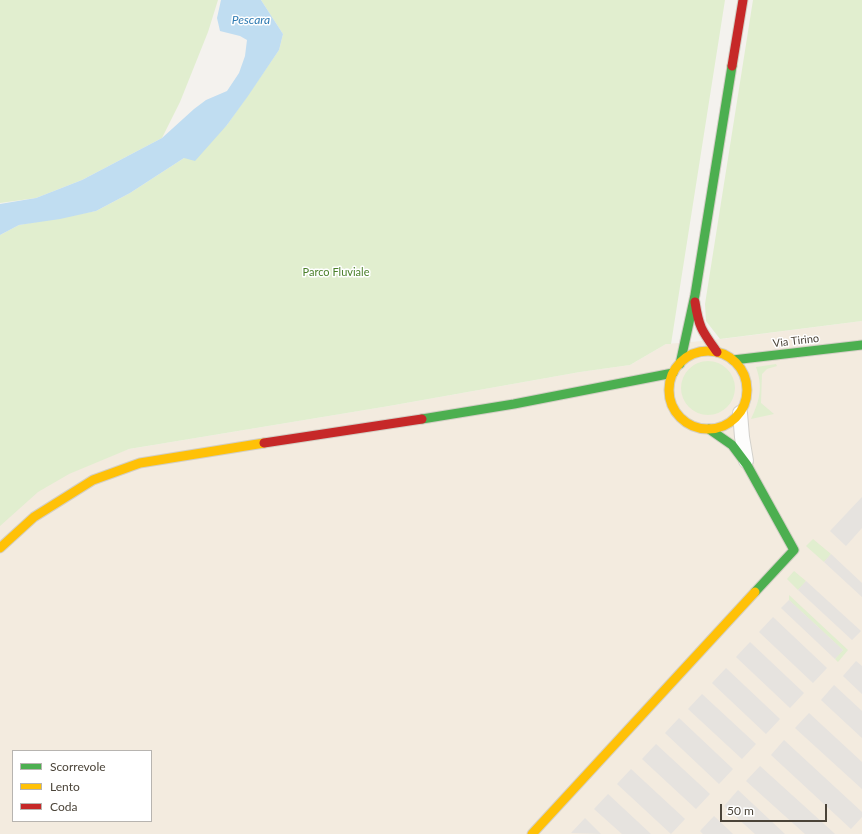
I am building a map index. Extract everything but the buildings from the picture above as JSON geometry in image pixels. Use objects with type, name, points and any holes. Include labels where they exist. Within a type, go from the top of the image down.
[{"type":"street","points":[[680,364],[695,295],[743,0]]},
{"type":"street","points":[[695,295],[698,322],[702,332],[717,352]]},
{"type":"street","name":"Via Tirino","points":[[733,360],[862,345]]},
{"type":"street","points":[[707,351],[717,352],[726,355],[733,360],[744,373],[747,385],[747,398],[740,413],[727,425],[718,428],[698,428],[687,424],[678,416],[672,406],[669,395],[673,373],[687,357],[697,353],[707,351]]},
{"type":"street","points":[[0,548],[34,517],[93,480],[140,463],[514,404],[673,373]]},
{"type":"street","points":[[740,413],[742,437],[747,465]]},
{"type":"street","points":[[532,834],[794,550],[747,465],[732,445],[709,429]]},
{"type":"shaded area","points":[[862,321],[862,834],[0,834],[0,521],[51,474],[129,449],[389,406],[580,372],[630,365],[666,344],[714,340]]},
{"type":"shaded area","points":[[862,497],[862,528],[846,546],[830,531]]},
{"type":"shaded area","points":[[831,554],[862,583],[862,597],[824,562]]},
{"type":"shaded area","points":[[806,581],[861,631],[852,640],[798,590]]},
{"type":"shaded area","points":[[789,600],[843,650],[835,659],[781,608]]},
{"type":"shaded area","points":[[773,617],[827,668],[813,683],[759,632]]},
{"type":"shaded area","points":[[750,642],[804,693],[790,708],[736,657]]},
{"type":"shaded area","points":[[856,661],[862,666],[862,694],[843,676]]},
{"type":"shaded area","points":[[726,668],[780,719],[766,734],[712,683]]},
{"type":"shaded area","points":[[834,685],[862,711],[862,738],[821,700]]},
{"type":"shaded area","points":[[702,694],[756,744],[742,759],[688,709]]},
{"type":"shaded area","points":[[809,713],[862,762],[862,789],[795,728]]},
{"type":"shaded area","points":[[679,718],[733,769],[719,784],[665,733]]},
{"type":"shaded area","points":[[784,740],[862,812],[862,817],[851,829],[771,755]]},
{"type":"shaded area","points":[[656,744],[710,794],[696,809],[642,759]]},
{"type":"shaded area","points":[[760,766],[835,834],[805,834],[746,781]]},
{"type":"shaded area","points":[[631,769],[685,819],[671,834],[617,784]]},
{"type":"shaded area","points":[[738,790],[785,834],[755,834],[724,806]]},
{"type":"shaded area","points":[[608,794],[651,834],[622,834],[594,809]]},
{"type":"shaded area","points":[[714,816],[733,834],[703,834],[700,831]]},
{"type":"shaded area","points":[[585,818],[601,834],[571,833]]},
{"type":"green space","points":[[0,0],[218,0],[208,32],[180,102],[162,138],[82,180],[36,198],[0,203]]},
{"type":"green space","name":"Parco Fluviale","points":[[261,0],[725,0],[671,344],[666,344],[630,365],[580,372],[389,406],[129,449],[69,474],[38,492],[0,526],[0,235],[19,225],[96,211],[130,193],[184,158],[227,125],[279,50],[283,34]]},
{"type":"green space","points":[[753,0],[862,0],[862,321],[720,339],[706,321],[705,304]]},
{"type":"green space","points":[[703,361],[713,361],[723,365],[731,373],[735,383],[735,393],[731,403],[723,411],[713,415],[703,415],[693,411],[685,403],[681,393],[681,383],[685,373],[693,365]]},
{"type":"green space","points":[[776,364],[777,366],[767,369],[762,374],[761,403],[774,414],[751,419],[757,406],[760,393],[756,367]]},
{"type":"green space","points":[[813,539],[831,554],[824,562],[806,546]]},
{"type":"green space","points":[[794,571],[806,581],[798,590],[787,579]]},
{"type":"green space","points":[[789,595],[848,650],[838,662],[835,659],[843,650],[789,600]]},
{"type":"water","name":"Pescara","points":[[221,0],[261,0],[283,34],[279,50],[248,96],[227,125],[195,161],[184,158],[130,193],[96,211],[60,219],[19,225],[0,235],[0,204],[36,198],[82,180],[162,138],[206,100],[227,91],[239,73],[245,56],[247,40],[240,36],[220,31],[217,18]]},
{"type":"traffic: fast","points":[[680,364],[695,295],[732,66]]},
{"type":"traffic: fast","points":[[733,360],[862,345]]},
{"type":"traffic: fast","points":[[422,419],[514,404],[673,373]]},
{"type":"traffic: fast","points":[[709,429],[732,445],[747,465],[794,550],[755,592]]},
{"type":"traffic: slow","points":[[708,351],[723,354],[730,358],[740,368],[744,375],[747,390],[744,405],[740,412],[730,422],[723,426],[708,429],[693,426],[686,422],[676,412],[672,405],[669,390],[672,375],[676,368],[686,358],[693,354],[708,351]]},
{"type":"traffic: slow","points":[[0,548],[34,517],[93,480],[140,463],[264,443]]},
{"type":"traffic: slow","points":[[532,834],[755,592]]},
{"type":"traffic: jam","points":[[732,66],[743,0]]},
{"type":"traffic: jam","points":[[695,302],[702,329],[717,352]]},
{"type":"traffic: jam","points":[[264,443],[422,419]]}]
